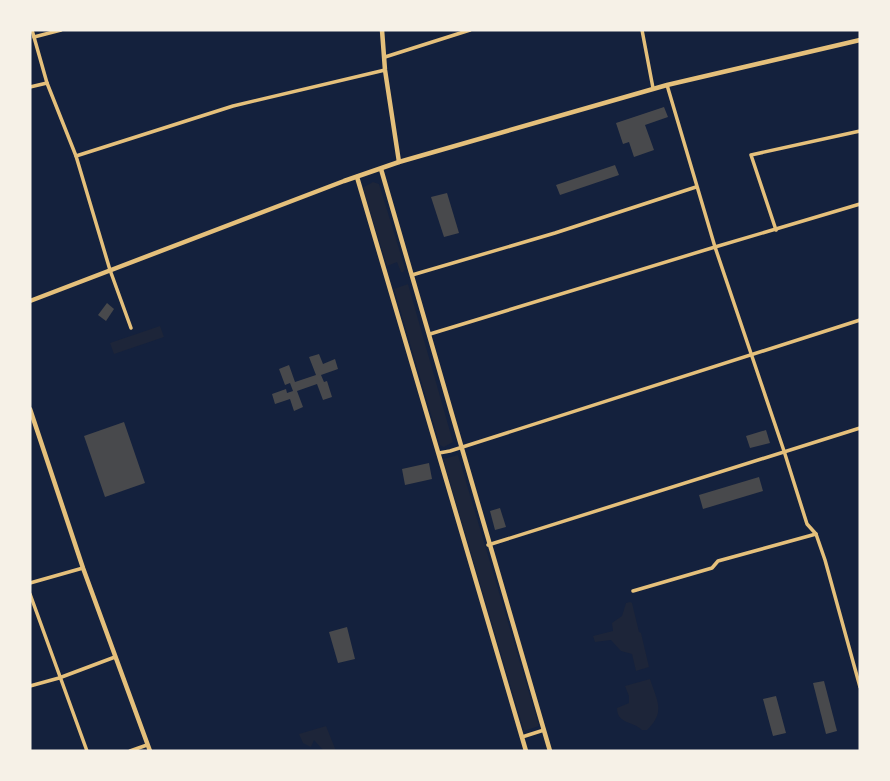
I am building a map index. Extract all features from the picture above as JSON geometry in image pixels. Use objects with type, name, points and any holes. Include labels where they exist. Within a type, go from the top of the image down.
[{"type":"street","points":[[32,30],[47,83],[76,156],[110,270],[131,328]]},
{"type":"street","points":[[34,37],[61,30]]},
{"type":"street","points":[[382,30],[398,162]]},
{"type":"street","points":[[385,57],[470,30]]},
{"type":"street","points":[[642,30],[653,88]]},
{"type":"street","points":[[30,301],[398,162],[653,88],[860,40]]},
{"type":"street","points":[[76,156],[233,106],[385,70]]},
{"type":"street","points":[[30,87],[47,83]]},
{"type":"street","points":[[667,85],[715,247],[807,524],[816,534],[825,560],[860,687]]},
{"type":"street","points":[[776,230],[751,155],[860,131]]},
{"type":"street","points":[[380,169],[550,751]]},
{"type":"street","points":[[357,177],[526,751]]},
{"type":"street","points":[[412,275],[555,233],[696,187]]},
{"type":"street","points":[[430,334],[860,204]]},
{"type":"street","points":[[439,453],[860,320]]},
{"type":"street","points":[[30,410],[148,748],[130,751]]},
{"type":"street","points":[[488,545],[860,428]]},
{"type":"street","points":[[633,592],[712,568],[718,561],[816,534]]},
{"type":"street","points":[[30,583],[83,568]]},
{"type":"street","points":[[30,594],[87,751]]},
{"type":"street","points":[[30,686],[115,657]]},
{"type":"street","points":[[522,737],[544,730]]},
{"type":"shaded area","points":[[373,182],[379,184],[404,265],[403,272],[397,262],[387,266],[364,192],[364,187]]},
{"type":"shaded area","points":[[408,284],[453,442],[444,447],[440,445],[394,289]]},
{"type":"shaded area","points":[[160,326],[164,337],[114,354],[110,343]]},
{"type":"shaded area","points":[[458,455],[539,726],[524,731],[443,459]]},
{"type":"shaded area","points":[[630,602],[649,667],[636,671],[632,654],[621,651],[611,640],[595,642],[593,636],[613,631],[612,623],[622,616],[626,603]]},
{"type":"shaded area","points":[[650,679],[658,712],[653,724],[647,730],[642,730],[623,720],[617,708],[629,703],[625,686]]},
{"type":"shaded area","points":[[326,726],[336,751],[324,751],[314,740],[311,747],[303,743],[299,734]]},
{"type":"building","points":[[664,107],[668,117],[645,125],[654,150],[634,157],[629,142],[623,144],[616,123]]},
{"type":"building","points":[[615,165],[619,175],[560,195],[556,185]]},
{"type":"building","points":[[447,193],[459,233],[444,237],[431,197]]},
{"type":"building","points":[[107,303],[114,309],[106,321],[98,315]]},
{"type":"building","points":[[319,354],[323,364],[335,359],[338,369],[321,375],[324,382],[327,381],[332,397],[323,400],[317,384],[297,391],[303,407],[294,411],[290,399],[275,404],[272,394],[286,389],[287,393],[293,391],[290,383],[285,385],[279,369],[289,365],[295,382],[316,375],[309,357]]},
{"type":"building","points":[[124,422],[145,483],[105,497],[84,436]]},
{"type":"building","points":[[766,430],[770,443],[750,448],[746,436]]},
{"type":"building","points":[[429,463],[432,479],[405,485],[402,469]]},
{"type":"building","points":[[759,477],[763,491],[703,509],[699,495]]},
{"type":"building","points":[[500,508],[506,527],[495,530],[490,511]]},
{"type":"building","points":[[347,627],[355,659],[338,663],[329,632]]},
{"type":"building","points":[[824,681],[837,731],[826,734],[813,683]]},
{"type":"building","points":[[776,696],[786,733],[773,736],[763,699]]}]
